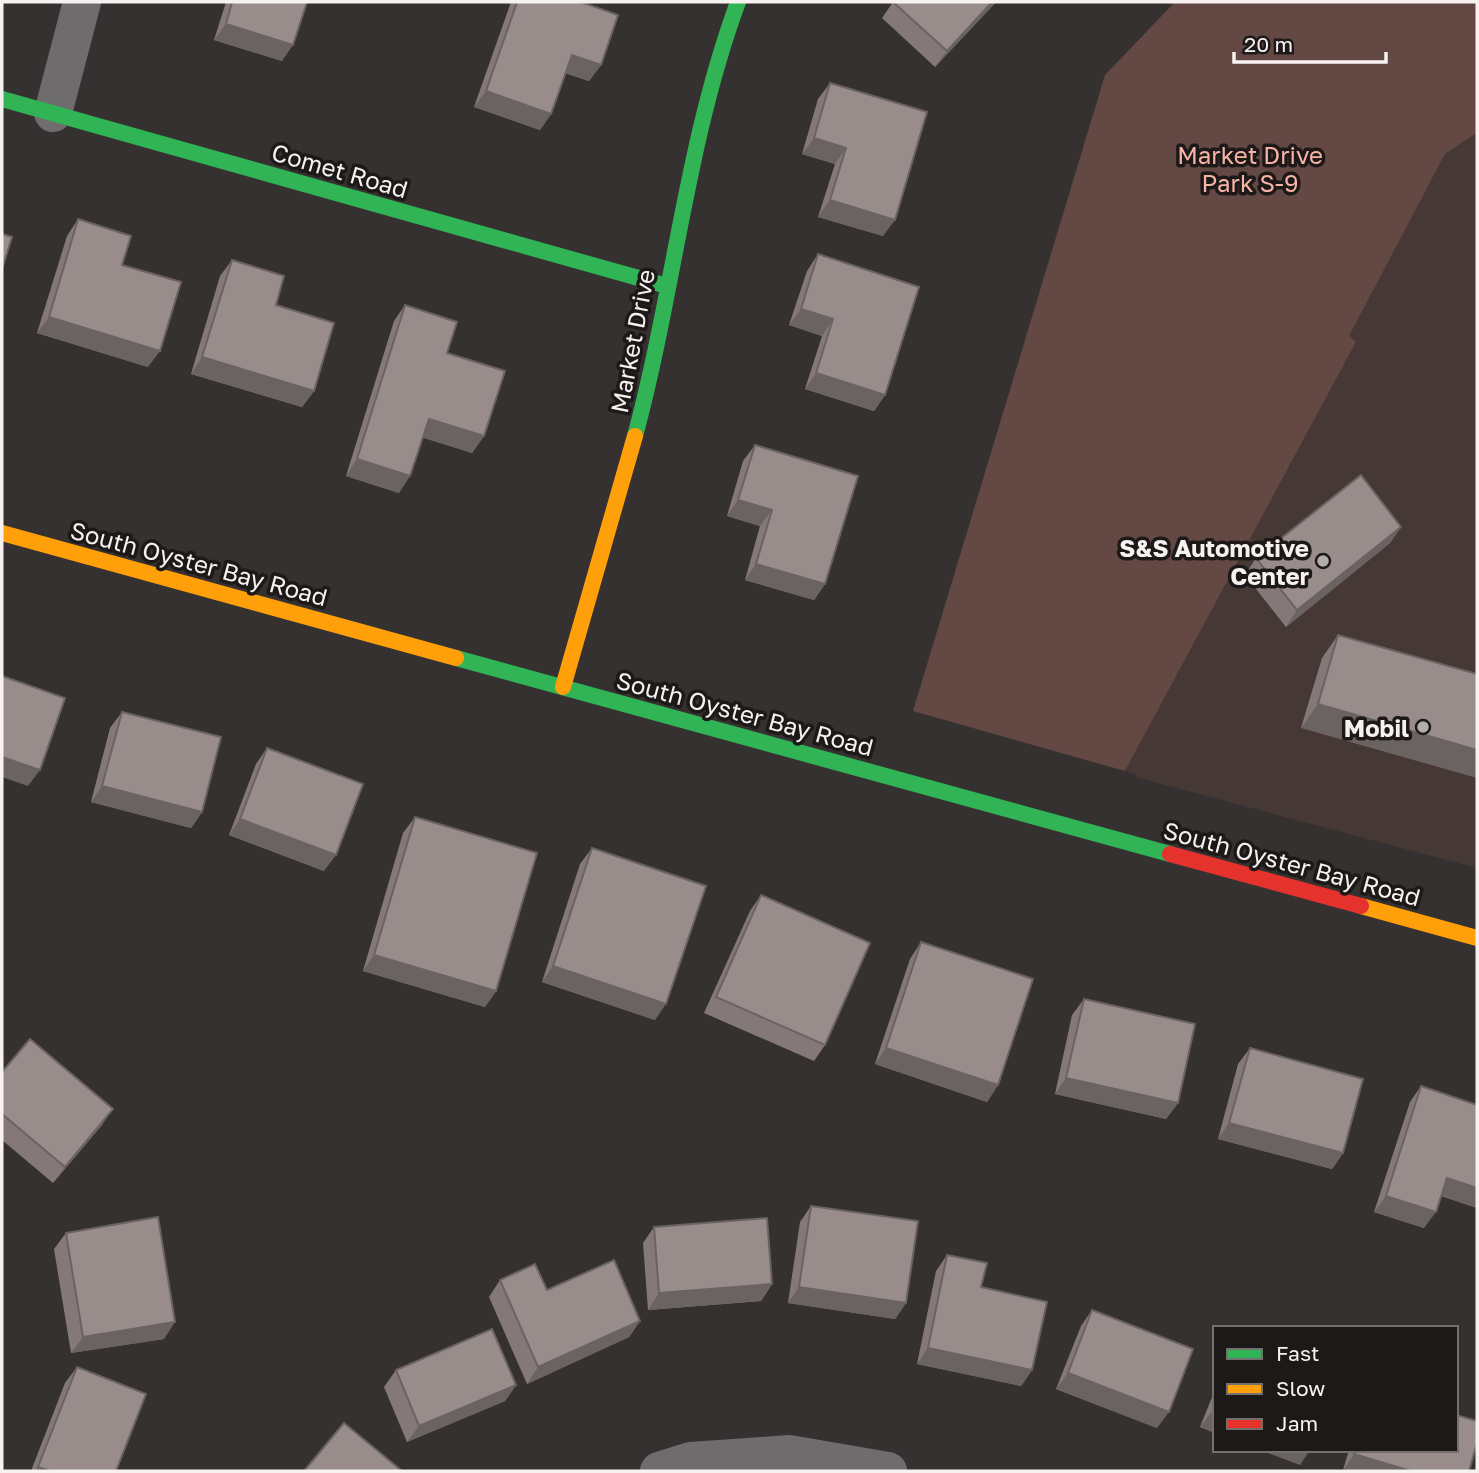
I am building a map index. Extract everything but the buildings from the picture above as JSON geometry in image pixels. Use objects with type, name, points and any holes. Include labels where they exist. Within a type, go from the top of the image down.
[{"type":"main road","name":"Market Drive","points":[[563,687],[641,418],[660,334],[690,163],[723,39],[738,2]]},
{"type":"main road","name":"Comet Road","points":[[2,99],[667,286]]},
{"type":"main road","name":"South Oyster Bay Road","points":[[2,533],[1477,938]]},
{"type":"street","points":[[53,113],[82,2]]},
{"type":"street","points":[[659,1471],[691,1461],[789,1454],[888,1471]]},
{"type":"shaded area","points":[[1477,133],[1477,868],[1135,777],[1136,774],[1125,771],[1356,342],[1348,336],[1445,154]]},
{"type":"green space","name":"Market Drive Park S-9","points":[[1175,2],[1477,2],[1477,133],[1445,154],[1349,336],[1356,342],[1125,771],[913,711],[1105,75]]},
{"type":"traffic: fast","points":[[635,436],[705,109],[738,2]]},
{"type":"traffic: fast","points":[[2,99],[667,286]]},
{"type":"traffic: fast","points":[[456,658],[1170,854]]},
{"type":"traffic: slow","points":[[563,687],[635,436]]},
{"type":"traffic: slow","points":[[2,533],[456,658]]},
{"type":"traffic: slow","points":[[1361,906],[1477,938]]},
{"type":"traffic: jam","points":[[1170,854],[1361,906]]},
{"type":"place","name":"S&S Automotive Center","points":[[1323,561]]},
{"type":"place","name":"Mobil","points":[[1423,727]]}]
